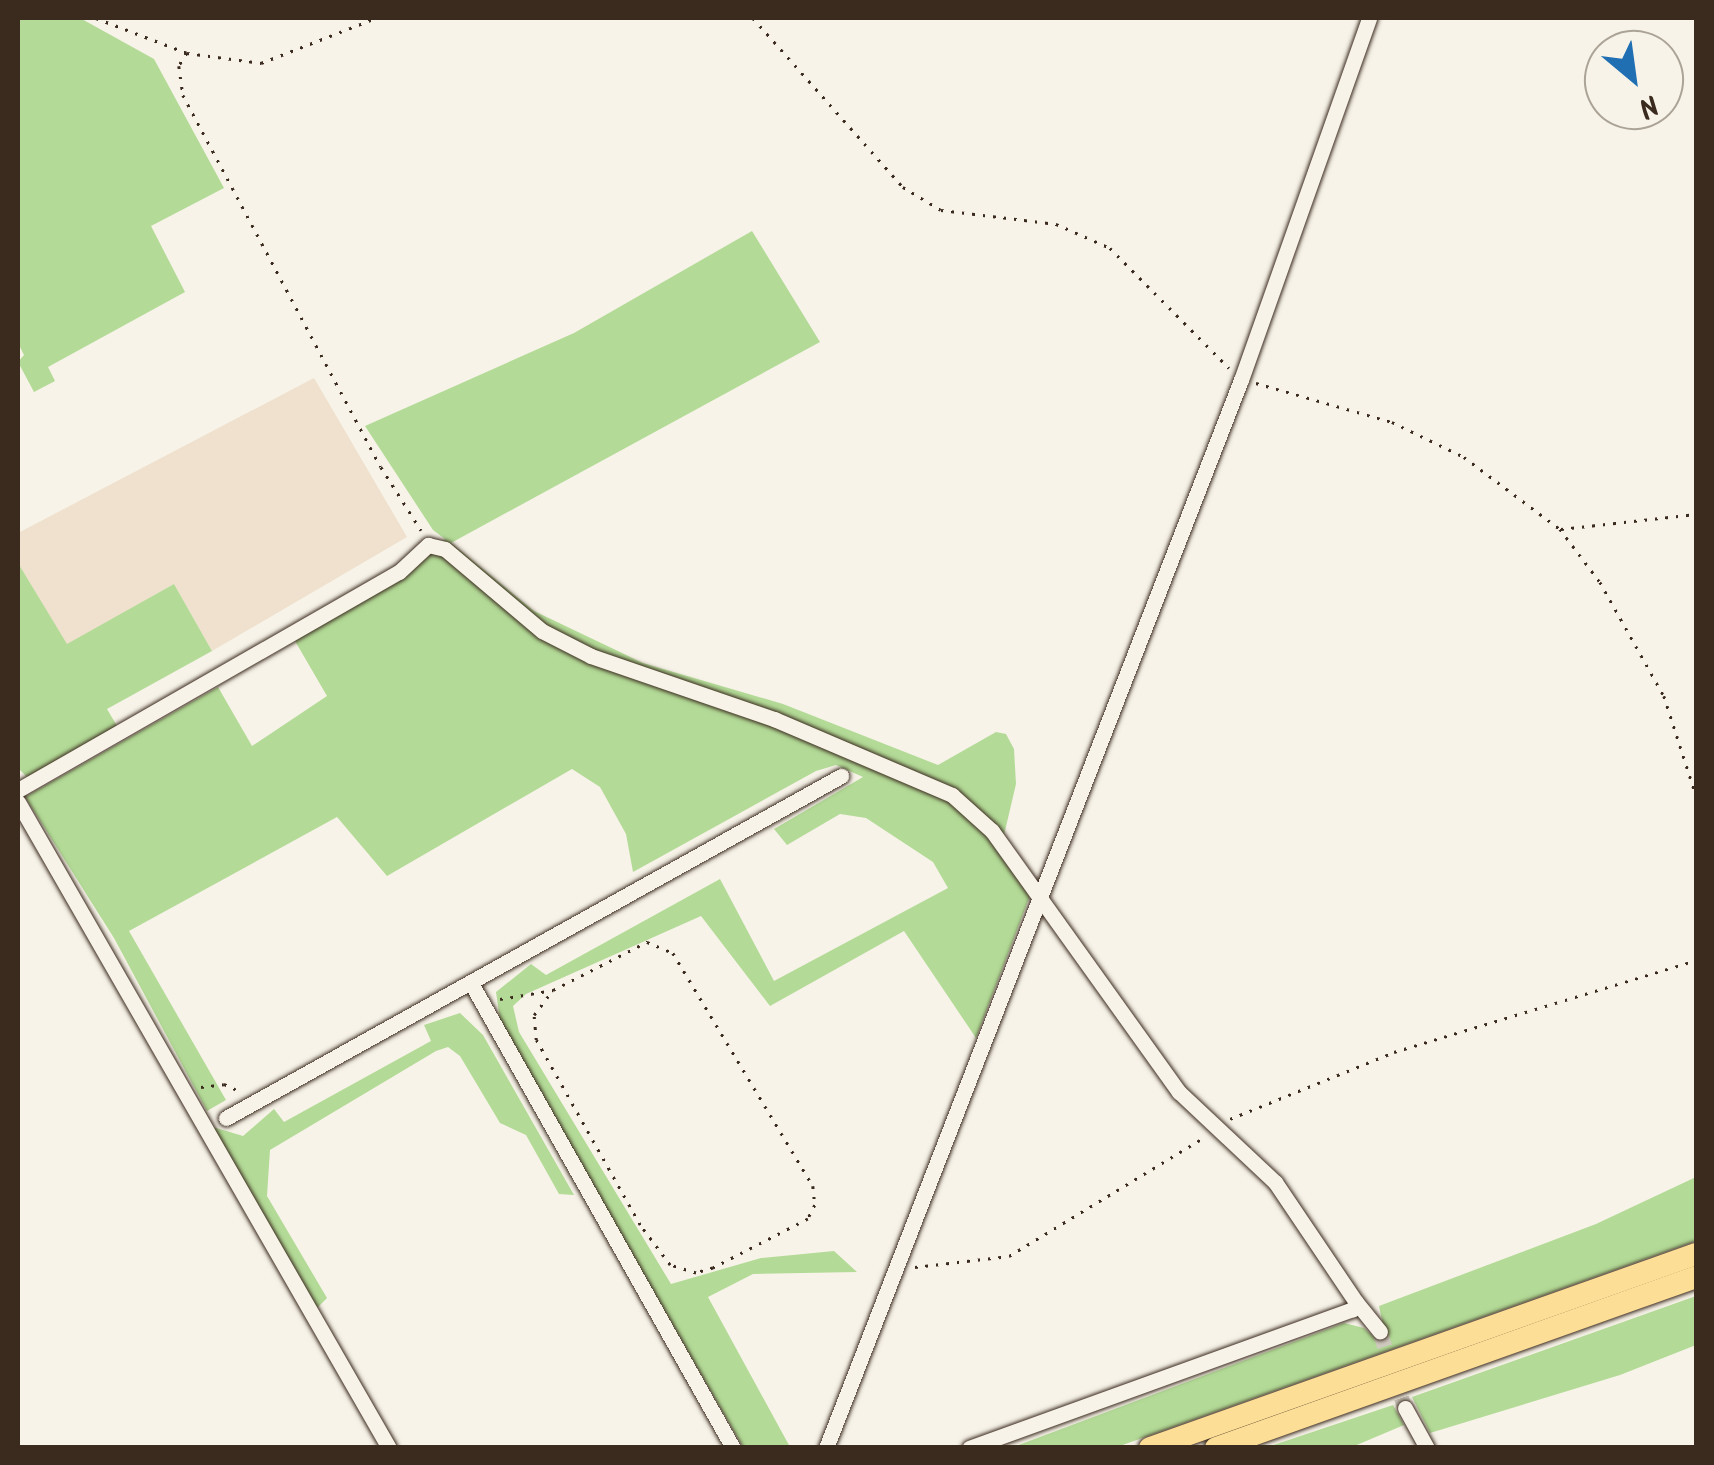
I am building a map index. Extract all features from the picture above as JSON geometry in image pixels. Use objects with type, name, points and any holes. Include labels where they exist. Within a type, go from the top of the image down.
[{"type":"highway","points":[[1150,1448],[1696,1254]]},
{"type":"highway","points":[[1216,1448],[1696,1277]]},
{"type":"street","points":[[826,1448],[1241,380],[1369,18]]},
{"type":"street","points":[[18,790],[383,582],[428,544],[445,549],[542,631],[591,656],[774,719],[952,795],[992,831],[1039,892],[1138,1044],[1178,1092],[1274,1182],[1380,1332]]},
{"type":"street","points":[[226,1118],[474,989],[841,776]]},
{"type":"street","points":[[18,802],[389,1448]]},
{"type":"street","points":[[474,989],[733,1448]]},
{"type":"street","points":[[969,1448],[1353,1309],[1356,1302]]},
{"type":"street","points":[[1405,1408],[1427,1448]]},
{"type":"path","points":[[96,18],[187,53],[260,63],[376,18]]},
{"type":"path","points":[[753,18],[903,187],[941,210],[1056,224],[1110,248],[1241,380],[1392,422],[1464,458],[1560,529],[1600,582],[1664,696],[1696,795]]},
{"type":"path","points":[[187,53],[179,66],[183,95],[428,544]]},
{"type":"path","points":[[1560,529],[1696,514]]},
{"type":"path","points":[[474,989],[521,1000],[553,990],[647,942],[673,952],[812,1186],[815,1205],[808,1220],[712,1268],[696,1273],[670,1265],[640,1226],[536,1040],[534,1016],[553,990]]},
{"type":"path","points":[[894,1268],[1009,1256],[1218,1126],[1394,1052],[1696,960]]},
{"type":"path","points":[[185,1091],[224,1084],[257,1101]]},
{"type":"shaded area","points":[[314,378],[407,537],[212,651],[174,584],[67,645],[18,563],[18,533]]},
{"type":"green space","points":[[18,18],[80,18],[154,59],[224,188],[151,226],[185,292],[48,367],[55,381],[34,392],[18,362],[24,355],[18,343]]},
{"type":"green space","points":[[752,231],[820,342],[451,543],[534,611],[643,663],[783,704],[938,765],[996,732],[1006,734],[1014,749],[1016,784],[1004,835],[1036,880],[976,1038],[904,931],[770,1006],[701,916],[526,994],[513,1006],[519,1032],[671,1284],[761,1258],[834,1251],[857,1272],[753,1274],[708,1297],[790,1447],[743,1447],[501,1027],[496,992],[531,964],[546,975],[720,879],[774,981],[948,888],[933,862],[866,818],[840,814],[787,845],[774,829],[863,777],[836,765],[816,771],[633,872],[626,834],[600,787],[572,769],[387,876],[337,817],[129,931],[226,1100],[207,1111],[114,938],[25,797],[218,687],[252,746],[327,696],[295,641],[445,539],[433,530],[365,426],[574,333]]},
{"type":"green space","points":[[18,563],[67,644],[174,584],[212,651],[107,709],[117,726],[27,777],[18,768]]},
{"type":"green space","points":[[460,1013],[483,1035],[574,1195],[559,1194],[526,1135],[500,1123],[460,1056],[448,1047],[436,1051],[270,1150],[267,1196],[327,1298],[316,1309],[213,1127],[243,1136],[274,1109],[284,1122],[431,1041],[424,1025]]},
{"type":"green space","points":[[1696,1177],[1696,1241],[1117,1447],[1011,1448],[1344,1323],[1364,1328],[1380,1343],[1385,1334],[1379,1306],[1596,1224]]},
{"type":"green space","points":[[1696,1296],[1696,1345],[1620,1375],[1430,1433],[1412,1397]]},
{"type":"green space","points":[[1393,1405],[1404,1425],[1352,1447],[1268,1447]]},
{"type":"tunnel","points":[[1380,1332],[1405,1408]]}]
